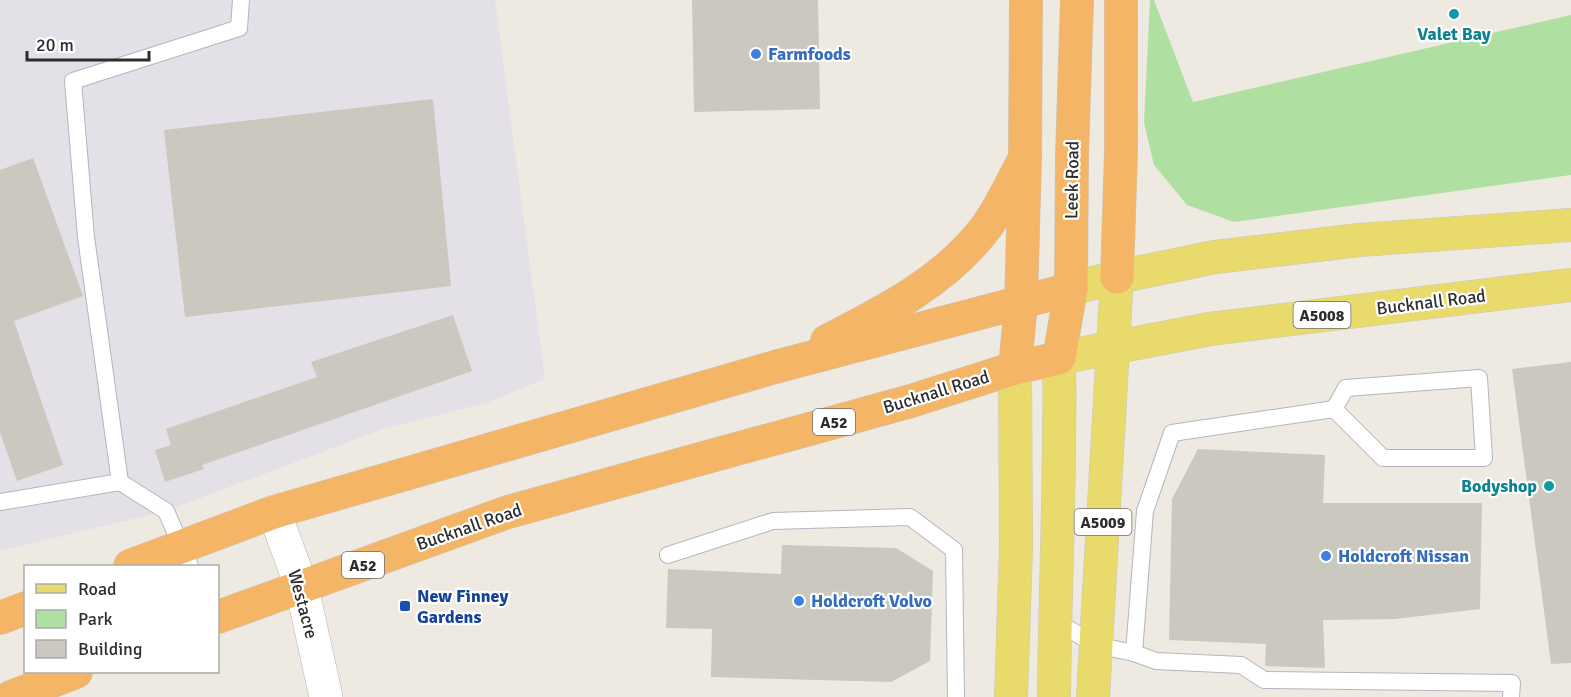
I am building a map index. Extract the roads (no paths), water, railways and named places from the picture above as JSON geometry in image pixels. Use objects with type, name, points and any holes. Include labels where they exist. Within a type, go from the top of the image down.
[{"type":"highway","points":[[1015,368],[1021,303],[1026,0]]},
{"type":"highway","name":"Leek Road","points":[[1059,358],[1071,289],[1077,0]]},
{"type":"highway","points":[[1117,277],[1121,152],[1121,0]]},
{"type":"highway","points":[[775,367],[854,327],[919,290],[957,261],[988,225],[1025,158]]},
{"type":"highway","points":[[140,565],[186,556],[274,512],[775,367],[1071,289]]},
{"type":"highway","name":"Bucknall Road","points":[[219,617],[508,512],[911,401],[1015,368],[1059,358]]},
{"type":"highway","points":[[0,618],[24,609]]},
{"type":"highway","points":[[11,697],[73,673]]},
{"type":"main road","points":[[1071,289],[1215,257],[1359,240],[1571,225]]},
{"type":"main road","points":[[1113,347],[1117,277]]},
{"type":"main road","name":"Bucknall Road","points":[[1059,358],[1210,329],[1571,285]]},
{"type":"main road","name":"A5009","points":[[1093,697],[1113,347]]},
{"type":"main road","name":"A5009","points":[[1054,697],[1054,621],[1061,444],[1059,358]]},
{"type":"main road","points":[[1011,697],[1016,547],[1015,368]]},
{"type":"street","name":"Westacre","points":[[274,512],[302,588],[326,697]]},
{"type":"lane","points":[[120,482],[86,237],[73,81],[238,28],[241,0]]},
{"type":"lane","points":[[1479,378],[1484,458],[1383,458],[1334,409],[1346,388],[1479,378]]},
{"type":"lane","points":[[1134,653],[1145,511],[1172,433],[1334,409]]},
{"type":"lane","points":[[0,502],[120,482],[166,511],[186,556]]},
{"type":"lane","points":[[668,555],[773,521],[910,517],[954,550],[956,697]]},
{"type":"lane","points":[[1054,621],[1096,645],[1134,653],[1156,661],[1241,664],[1263,680],[1512,683],[1511,697]]},
{"type":"place","name":"Valet Bay","points":[[1454,14]]},
{"type":"place","name":"Farmfoods","points":[[756,54]]},
{"type":"place","name":"Bodyshop","points":[[1549,486]]},
{"type":"place","name":"Holdcroft Nissan","points":[[1326,556]]},
{"type":"place","name":"Holdcroft Volvo","points":[[799,601]]},
{"type":"place","name":"New Finney Gardens","points":[[405,606]]}]
